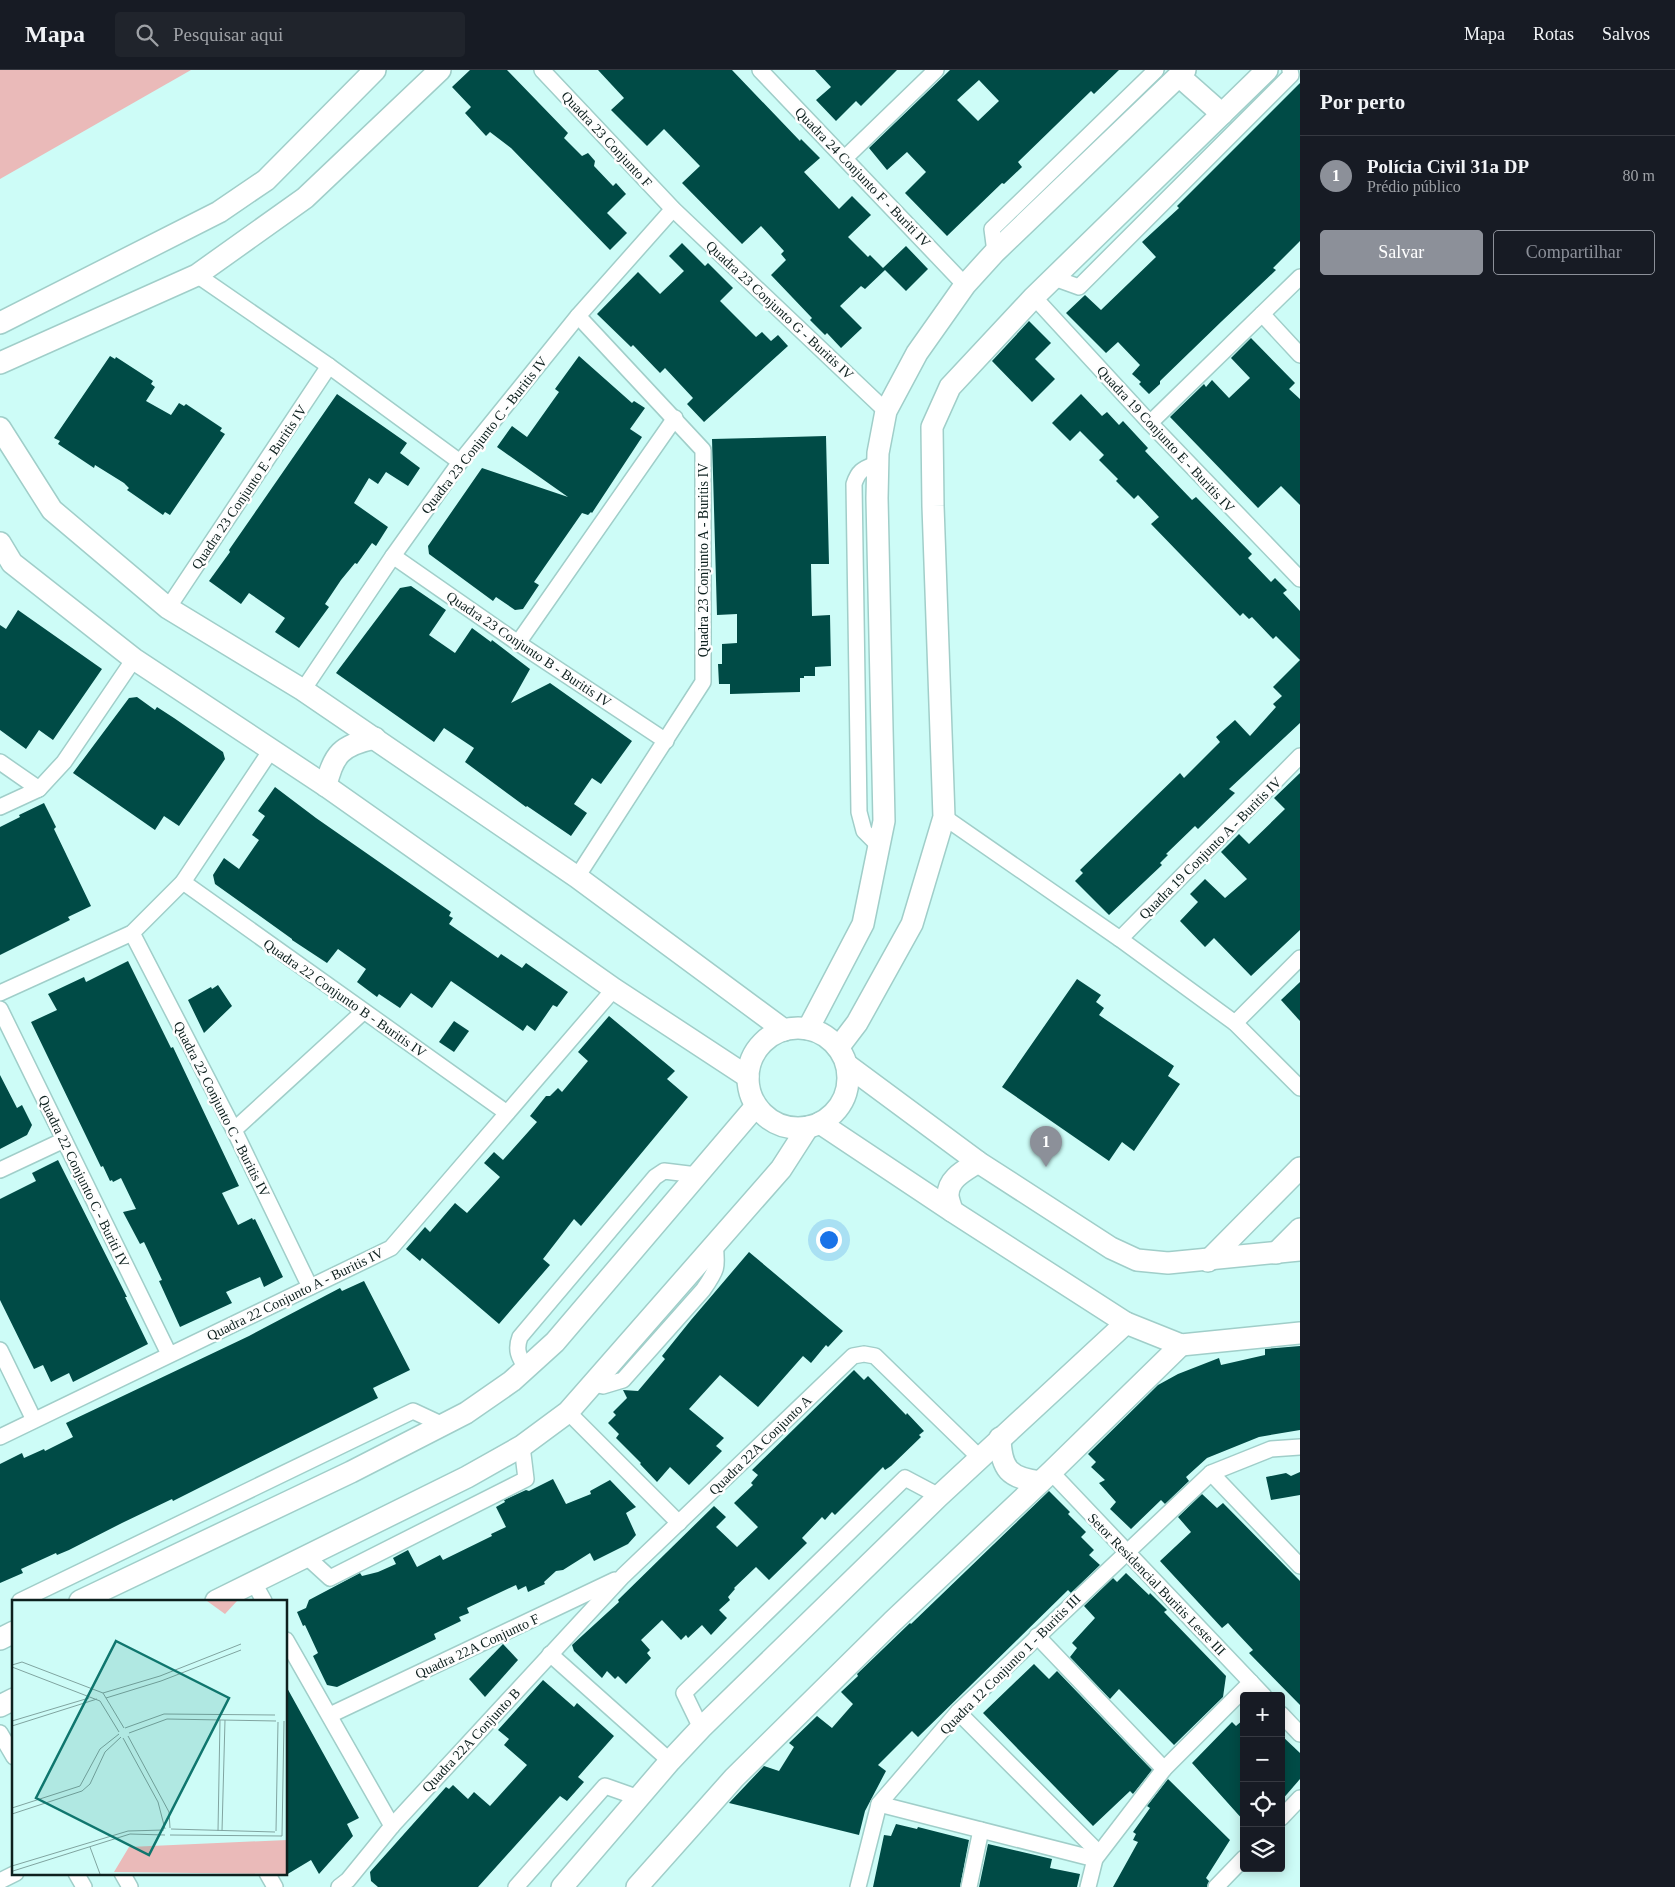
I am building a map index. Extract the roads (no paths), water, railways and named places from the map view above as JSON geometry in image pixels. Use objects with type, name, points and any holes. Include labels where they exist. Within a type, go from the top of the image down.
[{"type":"street","points":[[0,324],[219,212],[266,180],[375,70]]},
{"type":"street","points":[[0,363],[197,275],[305,198],[440,70]]},
{"type":"street","name":"Quadra 23 Conjunto F","points":[[542,70],[673,209]]},
{"type":"street","name":"Quadra 24 Conjunto F - Buriti IV","points":[[760,70],[965,285]]},
{"type":"street","points":[[845,158],[936,70]]},
{"type":"street","points":[[995,252],[992,229],[1156,70]]},
{"type":"street","points":[[221,1600],[259,1592],[307,1557],[467,1477],[522,1446],[568,1412],[781,1169],[814,1125],[834,1113],[844,1099],[848,1082],[842,1056],[857,1023],[912,924],[944,817],[932,426],[950,387],[1034,297],[1267,70]]},
{"type":"street","points":[[1054,278],[1079,287],[1291,75],[1290,70]]},
{"type":"street","points":[[808,1029],[863,924],[884,821],[878,619],[878,454],[886,411],[917,353],[965,285],[995,252],[1182,73],[1222,114]]},
{"type":"street","name":"Quadra 23 Conjunto C - Buritis IV","points":[[393,556],[460,462],[578,316],[673,209]]},
{"type":"street","name":"Quadra 23 Conjunto G - Buritis IV","points":[[673,209],[886,411]]},
{"type":"street","points":[[197,275],[329,366],[460,462]]},
{"type":"street","points":[[1150,423],[1300,277]]},
{"type":"street","name":"Quadra 19 Conjunto E - Buritis IV","points":[[1034,297],[1150,423],[1300,579]]},
{"type":"street","points":[[1262,314],[1300,355]]},
{"type":"street","name":"Quadra 23 Conjunto A - Buritis IV","points":[[578,316],[704,450],[703,682],[666,741]]},
{"type":"street","name":"Quadra 23 Conjunto E - Buritis IV","points":[[168,608],[329,366]]},
{"type":"street","points":[[518,642],[675,418]]},
{"type":"street","points":[[0,428],[52,510],[168,608],[303,690],[577,877],[784,1030]]},
{"type":"street","points":[[0,543],[12,563],[134,659],[326,786],[614,989],[748,1077]]},
{"type":"street","points":[[303,690],[393,556]]},
{"type":"street","name":"Quadra 23 Conjunto B - Buritis IV","points":[[393,556],[666,741]]},
{"type":"street","points":[[0,807],[39,789],[64,762],[134,659]]},
{"type":"street","points":[[326,786],[332,763],[336,756],[347,746],[374,738]]},
{"type":"street","points":[[577,877],[666,741]]},
{"type":"street","points":[[0,993],[132,933],[183,882],[271,750]]},
{"type":"street","name":"Quadra 19 Conjunto A - Buritis IV","points":[[1120,939],[1300,756]]},
{"type":"street","points":[[0,762],[39,789]]},
{"type":"street","points":[[944,817],[1120,939],[1235,1024],[1300,1088]]},
{"type":"street","name":"Quadra 22 Conjunto B - Buritis IV","points":[[183,882],[507,1113]]},
{"type":"street","name":"Quadra 22 Conjunto C - Buritis IV","points":[[132,933],[234,1130],[310,1287]]},
{"type":"street","points":[[1235,1024],[1300,958]]},
{"type":"street","name":"Quadra 22 Conjunto A - Buritis IV","points":[[0,1437],[391,1248],[614,989]]},
{"type":"street","name":"Quadra 22 Conjunto C - Buriti IV","points":[[0,1009],[170,1354]]},
{"type":"street","points":[[234,1130],[363,1012]]},
{"type":"street","points":[[1300,1250],[1208,1261],[1168,1263],[1137,1260],[1111,1248],[978,1162],[842,1056],[829,1039],[819,1033],[808,1029],[784,1030],[770,1037],[758,1048],[751,1062],[748,1077],[749,1092],[756,1106],[766,1117],[778,1125],[793,1128],[814,1125],[1126,1323],[1180,1345],[1300,1333]]},
{"type":"street","points":[[82,1600],[342,1477],[466,1413],[512,1381],[555,1342],[756,1106]]},
{"type":"street","points":[[0,1170],[64,1140]]},
{"type":"street","points":[[952,1211],[948,1195],[950,1184],[957,1175],[978,1162]]},
{"type":"street","points":[[1208,1261],[1300,1168]]},
{"type":"street","points":[[526,1368],[518,1353],[517,1345],[520,1337],[655,1177],[664,1171],[697,1175]]},
{"type":"street","points":[[1276,1253],[1300,1229]]},
{"type":"street","points":[[562,1887],[670,1761],[701,1728],[979,1457],[1126,1323]]},
{"type":"street","points":[[636,1887],[734,1778],[892,1622],[1045,1477],[1180,1345]]},
{"type":"street","points":[[0,1350],[34,1420]]},
{"type":"street","name":"Quadra 22A Conjunto A","points":[[550,1654],[624,1576],[853,1356],[864,1354],[875,1356],[979,1457]]},
{"type":"street","points":[[22,1600],[413,1411],[443,1425]]},
{"type":"street","points":[[568,1412],[679,1523]]},
{"type":"street","points":[[1000,1438],[1003,1461],[1013,1475],[1024,1480],[1045,1477]]},
{"type":"street","points":[[307,1557],[330,1578],[526,1479],[522,1446]]},
{"type":"street","points":[[1300,1447],[1271,1449],[1211,1473],[1300,1566]]},
{"type":"street","name":"Quadra 12 Conjunto 1 - Buritis III","points":[[879,1804],[958,1712],[1126,1551],[1211,1473]]},
{"type":"street","name":"Setor Residencial Buritis Leste III","points":[[1045,1477],[1126,1551],[1260,1692]]},
{"type":"street","points":[[701,1728],[684,1693],[691,1686],[906,1478],[939,1496]]},
{"type":"street","name":"Quadra 22A Conjunto F","points":[[330,1715],[624,1576]]},
{"type":"street","points":[[0,1639],[12,1633]]},
{"type":"street","points":[[1037,1636],[1164,1769]]},
{"type":"street","points":[[288,1643],[392,1826]]},
{"type":"street","points":[[550,1654],[670,1761]]},
{"type":"street","name":"Quadra 22A Conjunto B","points":[[347,1885],[392,1826],[550,1654]]},
{"type":"street","points":[[1088,1887],[1097,1856],[1164,1769],[1251,1682]]},
{"type":"street","points":[[0,1706],[12,1700]]},
{"type":"street","points":[[958,1712],[1097,1856]]},
{"type":"street","points":[[1285,1717],[1298,1727]]},
{"type":"street","points":[[0,1733],[12,1754]]},
{"type":"street","points":[[516,1887],[605,1786],[639,1798]]},
{"type":"street","points":[[1285,1814],[1300,1798]]},
{"type":"street","points":[[858,1887],[879,1804],[981,1830],[1097,1856]]},
{"type":"street","points":[[969,1887],[981,1830]]},
{"type":"street","points":[[1216,1887],[1240,1862]]},
{"type":"street","points":[[77,1874],[84,1887]]},
{"type":"street","points":[[123,1874],[130,1887]]},
{"type":"street","points":[[268,1874],[275,1887]]},
{"type":"street","points":[[3,1887],[10,1876]]},
{"type":"place","name":"Polícia Civil 31a DP","points":[[1046,1167]]}]
